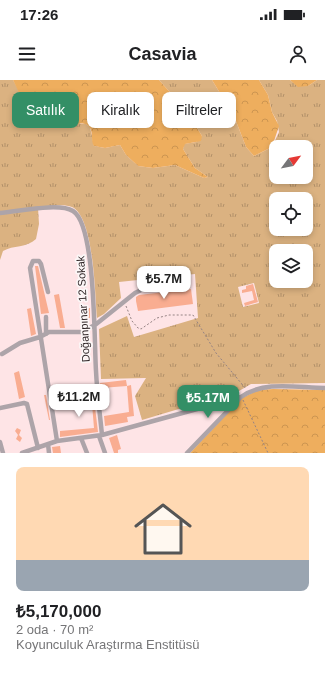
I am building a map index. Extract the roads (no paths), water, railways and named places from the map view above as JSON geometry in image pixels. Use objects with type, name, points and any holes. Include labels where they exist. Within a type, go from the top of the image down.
[{"type":"street","name":"Doğanpınar 12 Sokak","points":[[0,213],[60,207],[69,209],[76,213],[83,228],[89,253],[95,325],[100,435],[105,453]]},
{"type":"street","points":[[48,292],[41,264],[38,261],[33,261],[30,268],[57,441]]},
{"type":"street","points":[[2,354],[20,343],[55,331],[82,332],[95,325],[142,290]]},
{"type":"street","points":[[46,316],[46,334]]},
{"type":"street","points":[[187,453],[241,397],[248,392],[258,388],[273,387],[325,388]]},
{"type":"street","points":[[22,453],[57,441],[100,435],[241,397]]},
{"type":"street","points":[[0,408],[24,403],[27,404],[38,448]]},
{"type":"street","points":[[81,438],[87,453]]},
{"type":"street","points":[[0,442],[3,453]]},
{"type":"street","points":[[48,444],[49,453]]}]
